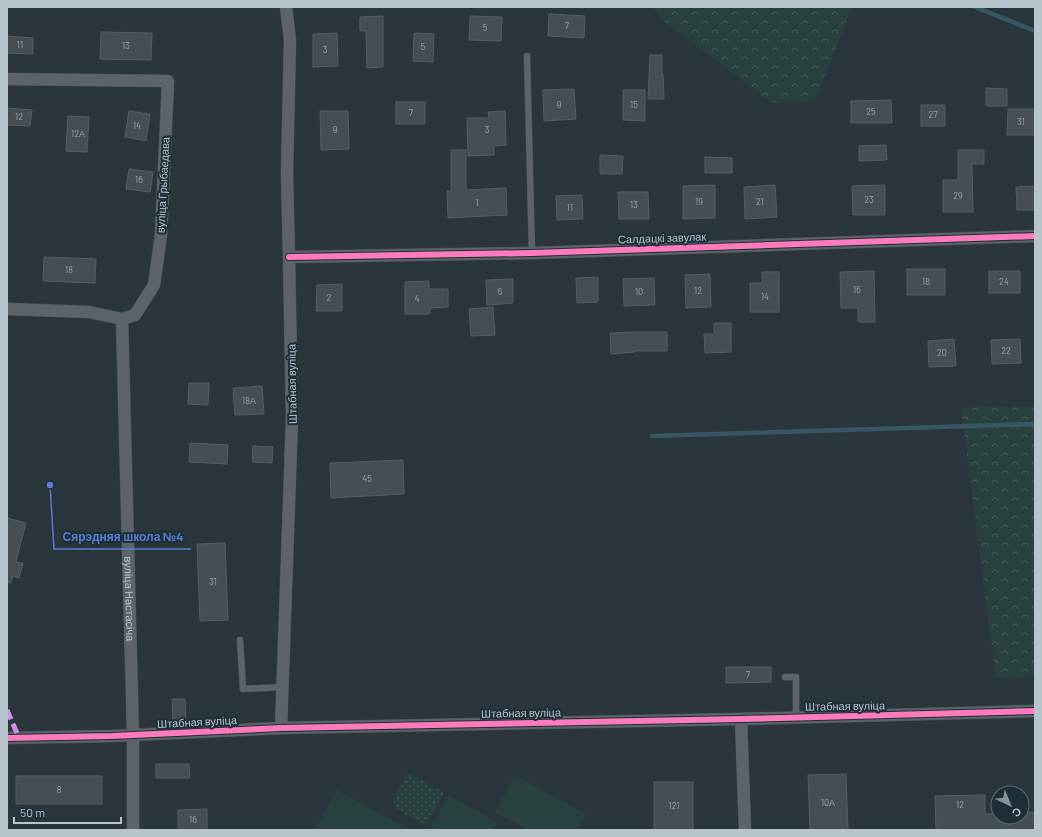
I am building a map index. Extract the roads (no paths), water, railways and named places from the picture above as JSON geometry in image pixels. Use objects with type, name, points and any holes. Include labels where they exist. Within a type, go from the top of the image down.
[{"type":"street","name":"Штабная вуліца","points":[[282,728],[292,418],[290,257],[286,174],[290,40],[286,7]]},
{"type":"street","name":"вуліца Грыбаедава","points":[[7,79],[168,81],[161,235],[154,285],[135,315],[122,319]]},
{"type":"street","name":"Салдацкі завулак","points":[[290,257],[532,253],[1035,236]]},
{"type":"street","points":[[7,309],[89,312],[122,319]]},
{"type":"street","name":"вуліца Настасіча","points":[[122,319],[133,735],[133,830]]},
{"type":"street","name":"Штабная вуліца","points":[[7,738],[133,735],[282,728],[796,718],[1035,711]]},
{"type":"street","points":[[741,719],[745,830]]},
{"type":"lane","points":[[527,56],[532,253]]},
{"type":"lane","points":[[240,640],[243,689],[283,687]]},
{"type":"lane","points":[[785,677],[796,677],[796,718]]},
{"type":"waterway","points":[[975,7],[1035,31]]},
{"type":"waterway","points":[[652,436],[1035,424]]},
{"type":"place","name":"Сярэдняя школа №4","points":[[50,485]]}]
